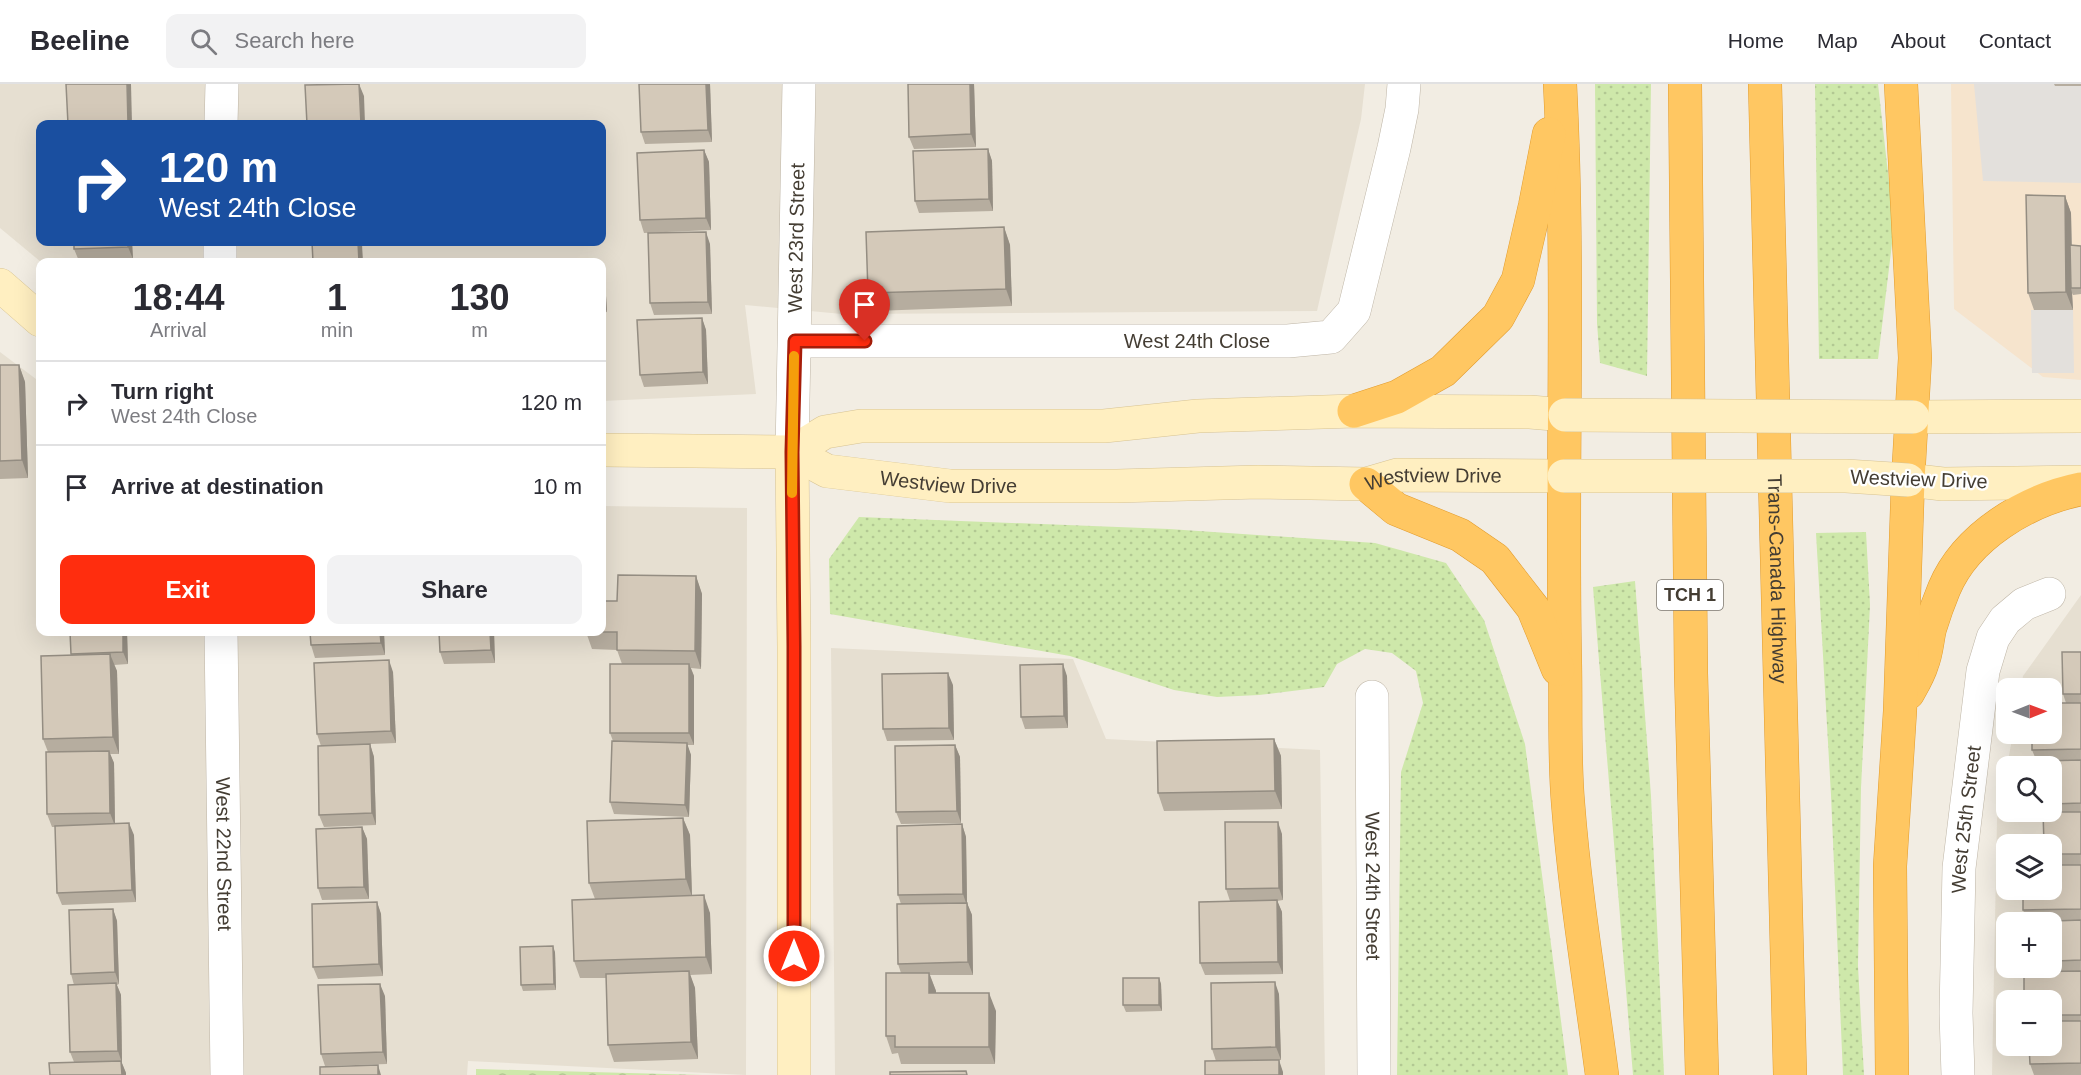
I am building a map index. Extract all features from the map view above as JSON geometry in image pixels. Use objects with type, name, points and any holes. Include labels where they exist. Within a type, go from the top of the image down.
[{"type":"highway","points":[[1354,411],[1397,397],[1443,371],[1498,317],[1518,280],[1559,84]]},
{"type":"highway","points":[[1559,84],[1563,127],[1565,415],[1563,580],[1568,801],[1602,1075]]},
{"type":"highway","name":"TCH 1","points":[[1685,84],[1691,673],[1702,1075]]},
{"type":"highway","name":"Trans-Canada Highway","points":[[1765,84],[1790,1075]]},
{"type":"highway","points":[[1892,1075],[1890,866],[1900,711],[1908,480],[1915,358],[1900,84]]},
{"type":"highway","points":[[1366,484],[1396,509],[1460,534],[1495,559],[1533,608],[1546,637],[1557,667],[1566,718]]},
{"type":"highway","points":[[1900,711],[1923,663],[1930,627],[1945,586],[1968,552],[1995,528],[2026,507],[2062,493],[2081,489]]},
{"type":"main road","points":[[0,285],[36,316]]},
{"type":"main road","points":[[792,452],[825,432],[861,426],[1104,426],[1198,416],[1354,411],[1530,412],[1565,415],[2081,416]]},
{"type":"main road","name":"Westview Drive","points":[[606,450],[792,452],[827,471],[950,486],[1117,486],[1258,482],[1366,484],[1397,475],[1846,476],[1943,484],[2081,482]]},
{"type":"main road","name":"West 23rd Street","points":[[792,452],[794,1075]]},
{"type":"street","points":[[221,120],[222,84]]},
{"type":"street","name":"West 23rd Street","points":[[792,452],[799,84]]},
{"type":"street","name":"West 24th Close","points":[[795,341],[1287,341],[1330,337],[1354,310],[1394,148],[1402,109],[1404,84]]},
{"type":"street","name":"West 25th Street","points":[[1958,1075],[1956,1013],[1959,868],[1983,671],[1993,638],[2005,620],[2024,604],[2049,594]]},
{"type":"street","name":"West 22nd Street","points":[[221,636],[227,1075]]},
{"type":"street","name":"West 24th Street","points":[[1372,697],[1374,1075]]},
{"type":"shaded area","points":[[0,84],[1365,84],[1361,119],[1317,311],[842,314],[745,305],[756,394],[606,401],[606,258],[36,258],[0,228]]},
{"type":"shaded area","points":[[1951,84],[2081,84],[2081,380],[2043,377],[1954,309]]},
{"type":"shaded area","points":[[1974,84],[2081,84],[2081,183],[1983,181]]},
{"type":"shaded area","points":[[2031,310],[2073,310],[2074,373],[2032,373]]},
{"type":"shaded area","points":[[0,352],[36,379],[36,636],[606,636],[606,506],[747,508],[746,1075],[468,1061],[467,1075],[0,1075]]},
{"type":"shaded area","points":[[2081,595],[2081,1075],[1992,1075],[1996,870],[1996,900],[2062,900],[2062,834],[1997,834],[1997,822],[2062,822],[2062,756],[2009,756],[2011,744],[2062,744],[2062,678],[2023,678]]},
{"type":"shaded area","points":[[831,648],[1073,659],[1106,739],[1320,750],[1325,1075],[835,1075]]},
{"type":"green space","points":[[1595,84],[1651,84],[1647,376],[1600,363],[1597,323]]},
{"type":"green space","points":[[1815,84],[1878,84],[1894,227],[1878,359],[1819,359]]},
{"type":"green space","points":[[859,517],[1169,529],[1375,543],[1446,563],[1484,620],[1525,744],[1568,1075],[1397,1075],[1401,772],[1423,703],[1416,671],[1392,653],[1365,649],[1337,664],[1324,687],[1259,695],[1217,697],[1174,690],[1070,656],[830,614],[829,559]]},
{"type":"green space","points":[[1866,532],[1870,605],[1861,788],[1858,966],[1864,1075],[1843,1075],[1831,795],[1816,533]]},
{"type":"green space","points":[[1635,581],[1651,796],[1664,1075],[1633,1075],[1593,587]]},
{"type":"green space","points":[[476,1069],[703,1075],[476,1075]]},
{"type":"building","points":[[66,84],[127,84],[128,120],[68,120]]},
{"type":"building","points":[[359,84],[361,120],[307,120],[305,85]]},
{"type":"building","points":[[639,84],[706,84],[708,130],[641,132]]},
{"type":"building","points":[[908,84],[970,84],[971,134],[909,137]]},
{"type":"building","points":[[988,149],[989,199],[915,201],[913,151]]},
{"type":"building","points":[[704,150],[706,218],[640,220],[637,153]]},
{"type":"building","points":[[2026,195],[2065,196],[2066,292],[2028,293]]},
{"type":"building","points":[[1004,227],[1006,289],[868,293],[866,232]]},
{"type":"building","points":[[706,232],[708,302],[650,303],[648,233]]},
{"type":"building","points":[[2070,245],[2081,246],[2081,288],[2071,288]]},
{"type":"building","points":[[74,246],[128,246],[128,247],[74,249]]},
{"type":"building","points":[[312,246],[358,246],[359,258],[313,258]]},
{"type":"building","points":[[702,318],[703,372],[640,375],[637,320]]},
{"type":"building","points":[[0,365],[19,365],[22,460],[0,461]]},
{"type":"building","points":[[618,575],[696,576],[695,651],[617,650],[617,632],[606,632],[606,601],[617,601]]},
{"type":"building","points":[[70,636],[123,636],[123,652],[71,654]]},
{"type":"building","points":[[310,636],[380,636],[381,643],[311,645]]},
{"type":"building","points":[[439,636],[490,636],[491,650],[440,652]]},
{"type":"building","points":[[2062,652],[2081,652],[2081,694],[2063,694]]},
{"type":"building","points":[[110,654],[113,737],[43,739],[41,656]]},
{"type":"building","points":[[389,660],[391,731],[317,734],[314,663]]},
{"type":"building","points":[[610,664],[689,664],[689,733],[610,733]]},
{"type":"building","points":[[1063,664],[1064,716],[1021,717],[1020,665]]},
{"type":"building","points":[[948,673],[949,728],[883,729],[882,674]]},
{"type":"building","points":[[2062,703],[2081,703],[2081,749],[2032,750],[2032,744],[2062,744]]},
{"type":"building","points":[[1274,739],[1275,791],[1158,793],[1157,741]]},
{"type":"building","points":[[612,741],[687,743],[685,805],[610,802]]},
{"type":"building","points":[[370,744],[372,813],[319,815],[318,746]]},
{"type":"building","points":[[955,745],[957,811],[896,812],[895,746]]},
{"type":"building","points":[[109,751],[110,813],[47,814],[46,752]]},
{"type":"building","points":[[2062,760],[2081,760],[2081,803],[2062,804]]},
{"type":"building","points":[[2062,812],[2081,812],[2081,854],[2062,854],[2062,834],[2044,834],[2043,822],[2062,822]]},
{"type":"building","points":[[683,818],[686,879],[589,883],[587,821]]},
{"type":"building","points":[[1225,822],[1278,822],[1279,888],[1226,889]]},
{"type":"building","points":[[129,823],[132,890],[57,893],[55,826]]},
{"type":"building","points":[[962,824],[963,894],[898,895],[897,826]]},
{"type":"building","points":[[362,827],[364,887],[318,888],[316,829]]},
{"type":"building","points":[[2062,865],[2081,865],[2081,909],[2023,910],[2023,900],[2062,900]]},
{"type":"building","points":[[704,895],[706,957],[574,961],[572,900]]},
{"type":"building","points":[[1277,900],[1278,962],[1200,963],[1199,902]]},
{"type":"building","points":[[377,902],[379,964],[313,967],[312,904]]},
{"type":"building","points":[[967,903],[968,962],[898,964],[897,904]]},
{"type":"building","points":[[113,909],[115,972],[71,974],[69,910]]},
{"type":"building","points":[[2081,920],[2081,960],[2062,961],[2062,921]]},
{"type":"building","points":[[553,946],[554,984],[521,985],[520,947]]},
{"type":"building","points":[[689,971],[691,1042],[608,1045],[606,974]]},
{"type":"building","points":[[2062,971],[2081,971],[2081,1015],[2062,1015],[2062,990],[2024,990],[2024,978],[2062,978]]},
{"type":"building","points":[[886,973],[929,973],[929,993],[989,993],[989,1047],[895,1047],[895,1036],[886,1036]]},
{"type":"building","points":[[1123,978],[1159,978],[1159,1005],[1123,1005]]},
{"type":"building","points":[[1275,982],[1276,1047],[1212,1049],[1211,983]]},
{"type":"building","points":[[116,983],[118,1051],[70,1052],[68,985]]},
{"type":"building","points":[[380,984],[383,1052],[321,1054],[318,985]]},
{"type":"building","points":[[2062,1021],[2081,1021],[2081,1063],[2030,1064],[2030,1056],[2062,1056]]},
{"type":"building","points":[[1279,1060],[1279,1075],[1205,1075],[1205,1061]]},
{"type":"building","points":[[121,1061],[122,1075],[50,1075],[49,1063]]},
{"type":"building","points":[[378,1065],[378,1075],[320,1075],[320,1067]]},
{"type":"building","points":[[966,1071],[967,1075],[890,1075],[890,1072]]},
{"type":"slow traffic","points":[[792,493],[794,356]]},
{"type":"route","points":[[794,956],[792,452],[795,341],[865,341]]}]
